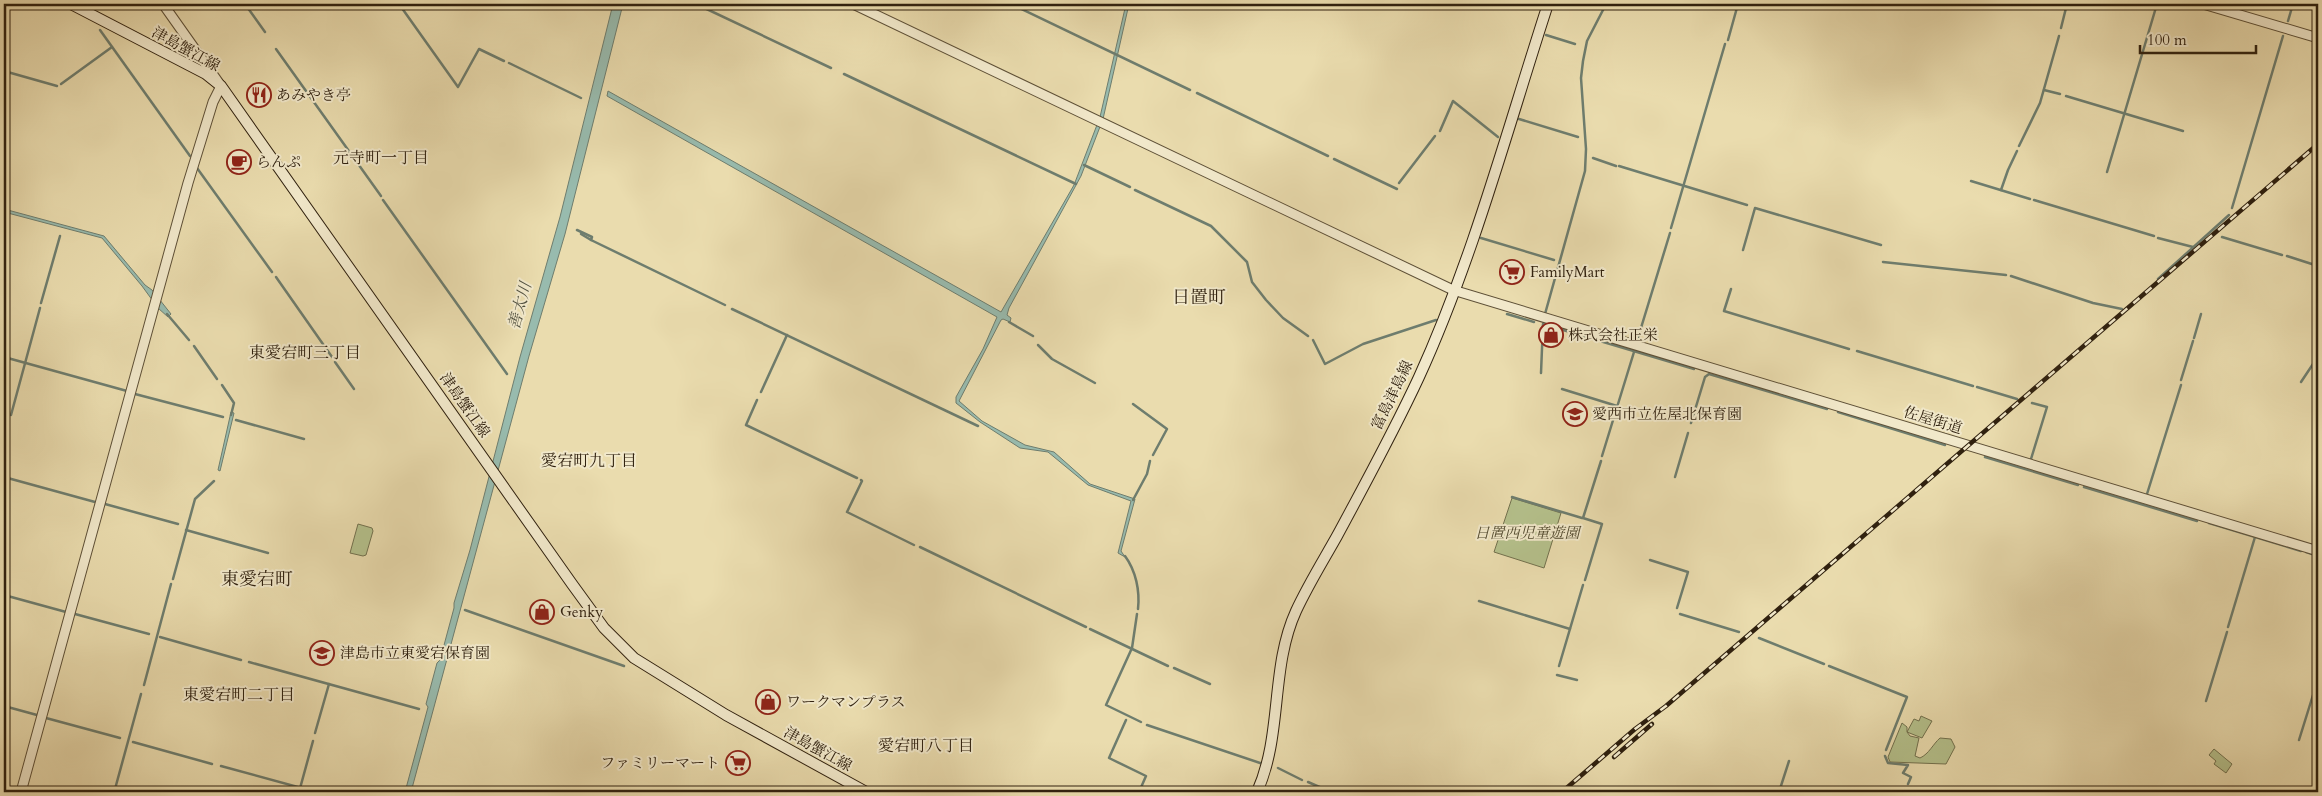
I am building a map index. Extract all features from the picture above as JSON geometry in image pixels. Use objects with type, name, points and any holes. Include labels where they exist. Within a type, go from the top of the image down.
[{"type":"main road","name":"津島蟹江線","points":[[71,4],[206,74],[221,86],[604,628],[634,658],[726,715],[866,792]]},
{"type":"main road","name":"富島津島線","points":[[1257,792],[1269,758],[1276,723],[1284,645],[1296,611],[1373,468],[1418,378],[1454,290],[1481,213],[1548,4]]},
{"type":"street","points":[[21,792],[152,311],[210,111],[221,86],[163,4]]},
{"type":"street","name":"佐屋街道","points":[[853,4],[1454,290],[2318,551]]},
{"type":"street","points":[[2203,4],[2318,38]]},
{"type":"green space","name":"日置西児童遊園","points":[[1512,498],[1561,513],[1544,568],[1494,552]]},
{"type":"green space","points":[[358,524],[372,528],[373,531],[366,555],[363,556],[350,553]]},
{"type":"green space","points":[[1921,716],[1932,721],[1922,738],[1907,732],[1914,719],[1919,721]]},
{"type":"green space","points":[[1902,723],[1907,727],[1907,732],[1910,736],[1919,738],[1915,756],[1920,758],[1940,738],[1951,739],[1955,747],[1946,764],[1890,762],[1888,757]]},
{"type":"green space","points":[[2214,749],[2232,764],[2226,773],[2214,764],[2216,761],[2209,755]]},
{"type":"shaded area","points":[[613,4],[623,4],[565,234],[529,356],[411,792],[405,792],[428,707],[426,704],[437,663],[440,660],[520,357],[560,217]]},
{"type":"shaded area","points":[[1126,4],[1129,4],[1103,119],[1081,176],[1009,308],[1007,315],[1011,318],[1010,322],[1001,320],[959,401],[982,421],[1025,445],[1054,452],[1090,484],[1135,499],[1121,551],[1125,557],[1118,553],[1131,501],[1088,485],[1048,452],[1020,448],[980,422],[956,403],[956,397],[983,349],[997,317],[607,96],[608,91],[1001,312],[1074,185],[1100,117]]},
{"type":"shaded area","points":[[4,209],[104,236],[171,314],[168,317],[158,308],[102,238],[4,212]]},
{"type":"shaded area","points":[[231,412],[234,413],[220,471],[218,470]]},
{"type":"waterway","points":[[245,4],[265,32]]},
{"type":"waterway","points":[[399,4],[458,87],[479,49],[504,61]]},
{"type":"waterway","points":[[696,4],[831,68]]},
{"type":"waterway","points":[[1011,4],[1190,90]]},
{"type":"waterway","points":[[1728,40],[1738,4]]},
{"type":"waterway","points":[[2061,28],[2067,4]]},
{"type":"waterway","points":[[2107,172],[2157,4]]},
{"type":"waterway","points":[[2288,21],[2293,4]]},
{"type":"waterway","points":[[1545,314],[1585,171],[1586,149],[1581,78],[1587,41],[1603,10]]},
{"type":"waterway","points":[[100,30],[190,156]]},
{"type":"waterway","points":[[1546,35],[1575,44]]},
{"type":"waterway","points":[[2019,146],[2040,103],[2059,36]]},
{"type":"waterway","points":[[2232,208],[2283,36]]},
{"type":"waterway","points":[[1671,228],[1725,44]]},
{"type":"waterway","points":[[61,84],[112,47]]},
{"type":"waterway","points":[[276,49],[381,196]]},
{"type":"waterway","points":[[509,63],[581,98]]},
{"type":"waterway","points":[[4,71],[57,86]]},
{"type":"waterway","points":[[844,74],[1076,184]]},
{"type":"waterway","points":[[2044,90],[2060,94]]},
{"type":"waterway","points":[[1197,93],[1328,156]]},
{"type":"waterway","points":[[2066,96],[2183,131]]},
{"type":"waterway","points":[[1440,131],[1453,101],[1498,137]]},
{"type":"waterway","points":[[1519,119],[1578,137]]},
{"type":"waterway","points":[[1399,183],[1435,136]]},
{"type":"waterway","points":[[2001,190],[2017,151]]},
{"type":"waterway","points":[[1593,158],[1616,166]]},
{"type":"waterway","points":[[1334,159],[1397,189]]},
{"type":"waterway","points":[[1084,165],[1130,187]]},
{"type":"waterway","points":[[1619,166],[1747,205]]},
{"type":"waterway","points":[[197,168],[272,272]]},
{"type":"waterway","points":[[1971,181],[2030,199]]},
{"type":"waterway","points":[[1135,190],[1211,226],[1247,262],[1252,282],[1266,300],[1283,318],[1308,336]]},
{"type":"waterway","points":[[383,200],[507,374]]},
{"type":"waterway","points":[[2034,200],[2154,236]]},
{"type":"waterway","points":[[1743,250],[1755,208],[1881,245]]},
{"type":"waterway","points":[[2158,279],[2229,215]]},
{"type":"waterway","points":[[577,230],[592,237],[591,240],[725,305]]},
{"type":"waterway","points":[[1637,341],[1670,233]]},
{"type":"waterway","points":[[581,234],[591,240]]},
{"type":"waterway","points":[[41,303],[60,236]]},
{"type":"waterway","points":[[2222,237],[2282,255]]},
{"type":"waterway","points":[[1481,238],[1554,260]]},
{"type":"waterway","points":[[2158,238],[2193,247]]},
{"type":"waterway","points":[[2287,256],[2318,266]]},
{"type":"waterway","points":[[1883,262],[2006,275]]},
{"type":"waterway","points":[[2011,276],[2093,303],[2122,309]]},
{"type":"waterway","points":[[276,277],[332,357]]},
{"type":"waterway","points":[[1731,289],[1724,311],[1849,349]]},
{"type":"waterway","points":[[11,415],[40,308]]},
{"type":"waterway","points":[[732,309],[978,426]]},
{"type":"waterway","points":[[167,314],[189,340]]},
{"type":"waterway","points":[[1507,314],[1534,322]]},
{"type":"waterway","points":[[2194,338],[2201,314]]},
{"type":"waterway","points":[[1313,340],[1325,364],[1363,344],[1436,320]]},
{"type":"waterway","points":[[1009,322],[1033,336]]},
{"type":"waterway","points":[[1541,373],[1543,324],[1694,369]]},
{"type":"waterway","points":[[761,392],[787,335]]},
{"type":"waterway","points":[[2181,380],[2193,341]]},
{"type":"waterway","points":[[1038,345],[1052,359],[1095,383]]},
{"type":"waterway","points":[[2301,382],[2313,364],[2318,345]]},
{"type":"waterway","points":[[194,346],[217,379]]},
{"type":"waterway","points":[[1857,351],[1973,386]]},
{"type":"waterway","points":[[1602,456],[1634,352]]},
{"type":"waterway","points":[[4,357],[127,391]]},
{"type":"waterway","points":[[335,362],[354,389]]},
{"type":"waterway","points":[[1691,423],[1705,377],[1709,374],[1827,409]]},
{"type":"waterway","points":[[222,385],[234,403],[231,415]]},
{"type":"waterway","points":[[2147,494],[2181,385]]},
{"type":"waterway","points":[[1977,387],[2017,399]]},
{"type":"waterway","points":[[1562,389],[1617,406]]},
{"type":"waterway","points":[[135,394],[223,417]]},
{"type":"waterway","points":[[757,400],[746,425],[857,478]]},
{"type":"waterway","points":[[2031,459],[2047,407],[2032,403]]},
{"type":"waterway","points":[[1133,404],[1167,429],[1153,455]]},
{"type":"waterway","points":[[1838,412],[1945,445]]},
{"type":"waterway","points":[[236,420],[304,439]]},
{"type":"waterway","points":[[4,440],[8,424]]},
{"type":"waterway","points":[[1675,477],[1688,433]]},
{"type":"waterway","points":[[1985,457],[2078,485]]},
{"type":"waterway","points":[[1133,500],[1147,474],[1150,461]]},
{"type":"waterway","points":[[1585,580],[1602,524],[1583,518],[1601,461]]},
{"type":"waterway","points":[[4,477],[95,502]]},
{"type":"waterway","points":[[861,480],[847,512],[914,545]]},
{"type":"waterway","points":[[173,579],[195,499],[214,481]]},
{"type":"waterway","points":[[2084,487],[2197,521]]},
{"type":"waterway","points":[[1512,497],[1582,518]]},
{"type":"waterway","points":[[105,504],[178,524]]},
{"type":"waterway","points":[[2209,523],[2301,551]]},
{"type":"waterway","points":[[186,530],[268,553]]},
{"type":"waterway","points":[[2228,627],[2255,537]]},
{"type":"waterway","points":[[920,547],[1086,627]]},
{"type":"waterway","points":[[2306,552],[2318,556]]},
{"type":"waterway","points":[[1125,556],[1132,568],[1136,581],[1138,609]]},
{"type":"waterway","points":[[1650,560],[1688,572],[1677,608]]},
{"type":"waterway","points":[[144,685],[171,584]]},
{"type":"waterway","points":[[1559,666],[1583,585]]},
{"type":"waterway","points":[[4,595],[66,612]]},
{"type":"waterway","points":[[1479,601],[1570,629]]},
{"type":"waterway","points":[[465,610],[624,666]]},
{"type":"waterway","points":[[75,614],[149,634]]},
{"type":"waterway","points":[[1137,614],[1132,648],[1106,705],[1141,722]]},
{"type":"waterway","points":[[1680,614],[1739,632]]},
{"type":"waterway","points":[[1090,629],[1168,666]]},
{"type":"waterway","points":[[2206,701],[2227,632]]},
{"type":"waterway","points":[[160,637],[241,660]]},
{"type":"waterway","points":[[1759,638],[1824,664]]},
{"type":"waterway","points":[[249,662],[419,709]]},
{"type":"waterway","points":[[1829,666],[1907,697],[1886,750]]},
{"type":"waterway","points":[[1174,668],[1210,684]]},
{"type":"waterway","points":[[1557,675],[1577,680]]},
{"type":"waterway","points":[[2299,740],[2318,679]]},
{"type":"waterway","points":[[315,733],[329,684]]},
{"type":"waterway","points":[[115,789],[141,694]]},
{"type":"waterway","points":[[4,706],[37,715]]},
{"type":"waterway","points":[[46,718],[120,738]]},
{"type":"waterway","points":[[1126,720],[1109,758],[1146,776],[1139,792]]},
{"type":"waterway","points":[[1147,725],[1263,764]]},
{"type":"waterway","points":[[299,792],[313,741]]},
{"type":"waterway","points":[[133,742],[212,764]]},
{"type":"waterway","points":[[1885,756],[1888,763],[1908,765],[1903,773],[1911,777],[1908,784]]},
{"type":"waterway","points":[[1779,792],[1789,761]]},
{"type":"waterway","points":[[221,766],[316,792]]},
{"type":"waterway","points":[[1278,768],[1302,780]]},
{"type":"waterway","points":[[1308,782],[1331,792]]},
{"type":"railway","points":[[1562,792],[1635,729],[1666,706],[2318,144]]},
{"type":"railway","points":[[1614,757],[1652,724]]},
{"type":"place","name":"あみやき亭","points":[[259,95]]},
{"type":"place","name":"らんぷ","points":[[239,162]]},
{"type":"place","name":"FamilyMart","points":[[1512,272]]},
{"type":"place","name":"株式会社正栄","points":[[1551,335]]},
{"type":"place","name":"愛西市立佐屋北保育園","points":[[1575,414]]},
{"type":"place","name":"Genky","points":[[542,612]]},
{"type":"place","name":"津島市立東愛宕保育園","points":[[322,653]]},
{"type":"place","name":"ワークマンプラス","points":[[768,702]]},
{"type":"place","name":"ファミリーマート","points":[[738,763]]},
{"type":"district","name":"元寺町一丁目","points":[[381,158]]},
{"type":"district","name":"日置町","points":[[1199,297]]},
{"type":"district","name":"東愛宕町三丁目","points":[[305,353]]},
{"type":"district","name":"愛宕町九丁目","points":[[589,461]]},
{"type":"district","name":"東愛宕町","points":[[257,579]]},
{"type":"district","name":"東愛宕町二丁目","points":[[239,695]]},
{"type":"district","name":"愛宕町八丁目","points":[[926,746]]},
{"type":"water label","name":"善太川","points":[[520,306]]}]
